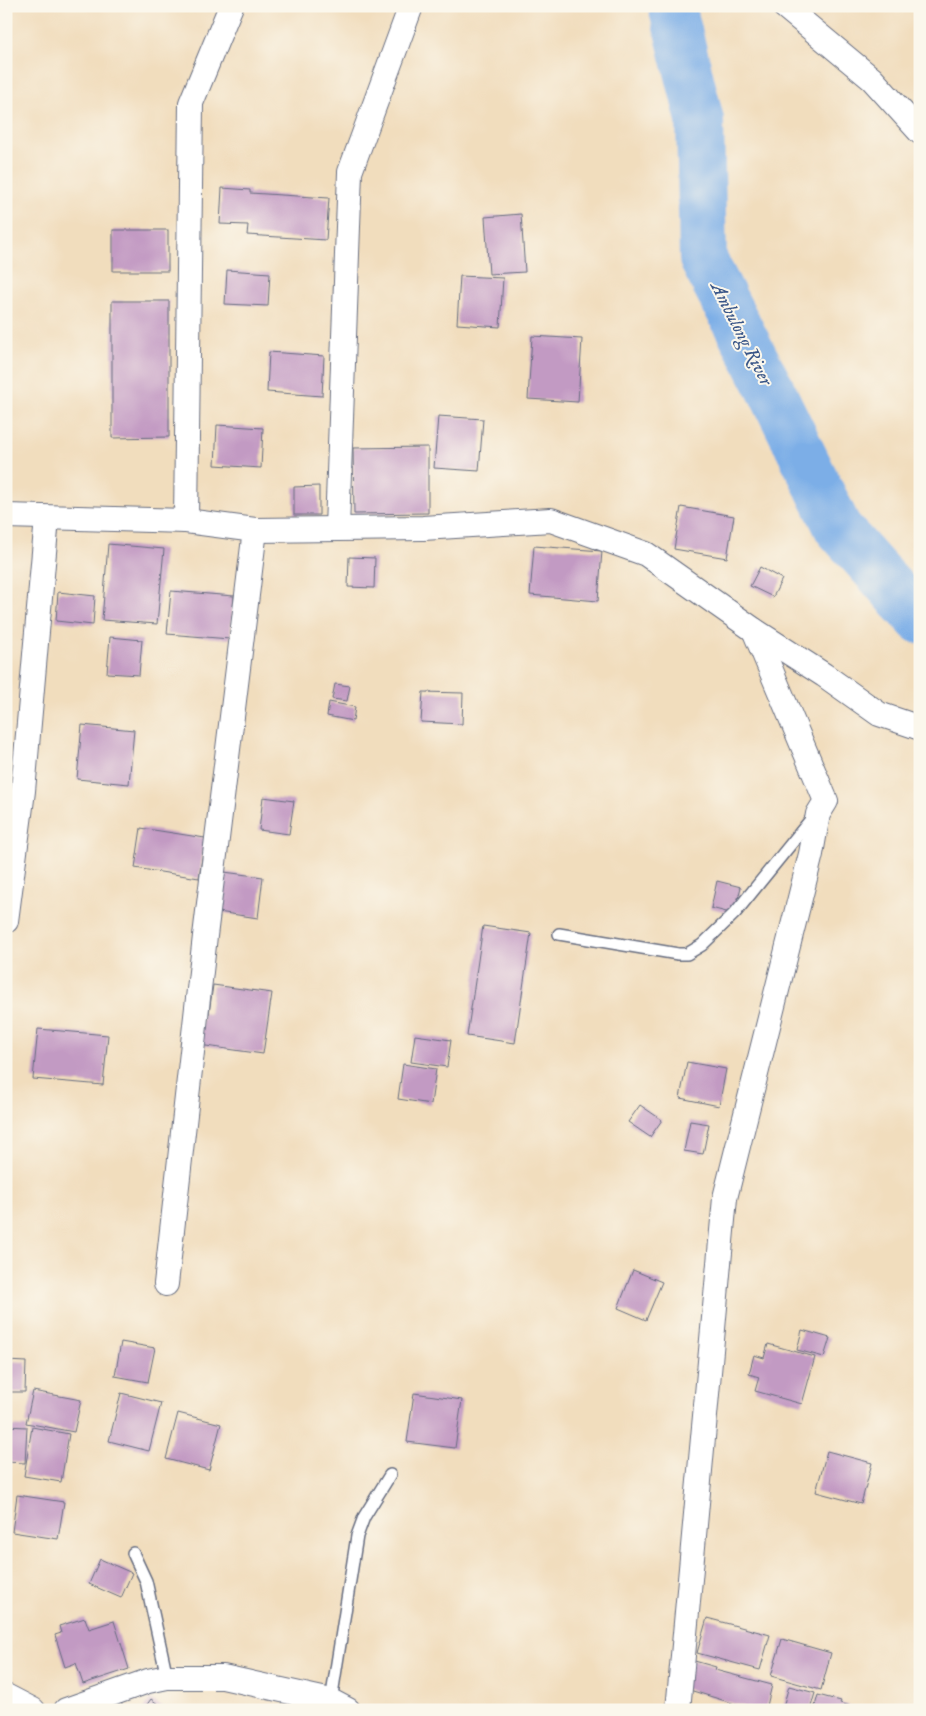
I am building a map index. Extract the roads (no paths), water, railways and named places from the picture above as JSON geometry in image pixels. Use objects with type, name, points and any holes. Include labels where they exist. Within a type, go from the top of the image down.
[{"type":"street","points":[[186,521],[190,103],[231,6]]},
{"type":"street","points":[[337,528],[350,172],[410,6]]},
{"type":"street","points":[[784,6],[872,79],[920,132]]},
{"type":"street","points":[[6,516],[186,521],[255,530],[423,528],[551,520],[646,554],[754,630],[824,675],[879,714],[920,728]]},
{"type":"street","points":[[6,921],[23,791],[47,518]]},
{"type":"street","points":[[166,1284],[205,936],[255,530]]},
{"type":"street","points":[[678,1710],[726,1198],[811,854],[818,814],[826,801],[754,630]]},
{"type":"street","points":[[66,1710],[148,1681],[167,1677],[223,1677],[339,1705]]},
{"type":"street","points":[[6,1696],[33,1710]]},
{"type":"lane","points":[[559,934],[687,954],[702,945],[735,914],[826,801]]},
{"type":"lane","points":[[339,1705],[357,1536],[364,1517],[390,1475]]},
{"type":"lane","points":[[133,1553],[146,1581],[167,1677]]},
{"type":"waterway","name":"Ambulong River","points":[[672,6],[700,120],[703,259],[773,394],[838,528],[920,620]]}]
